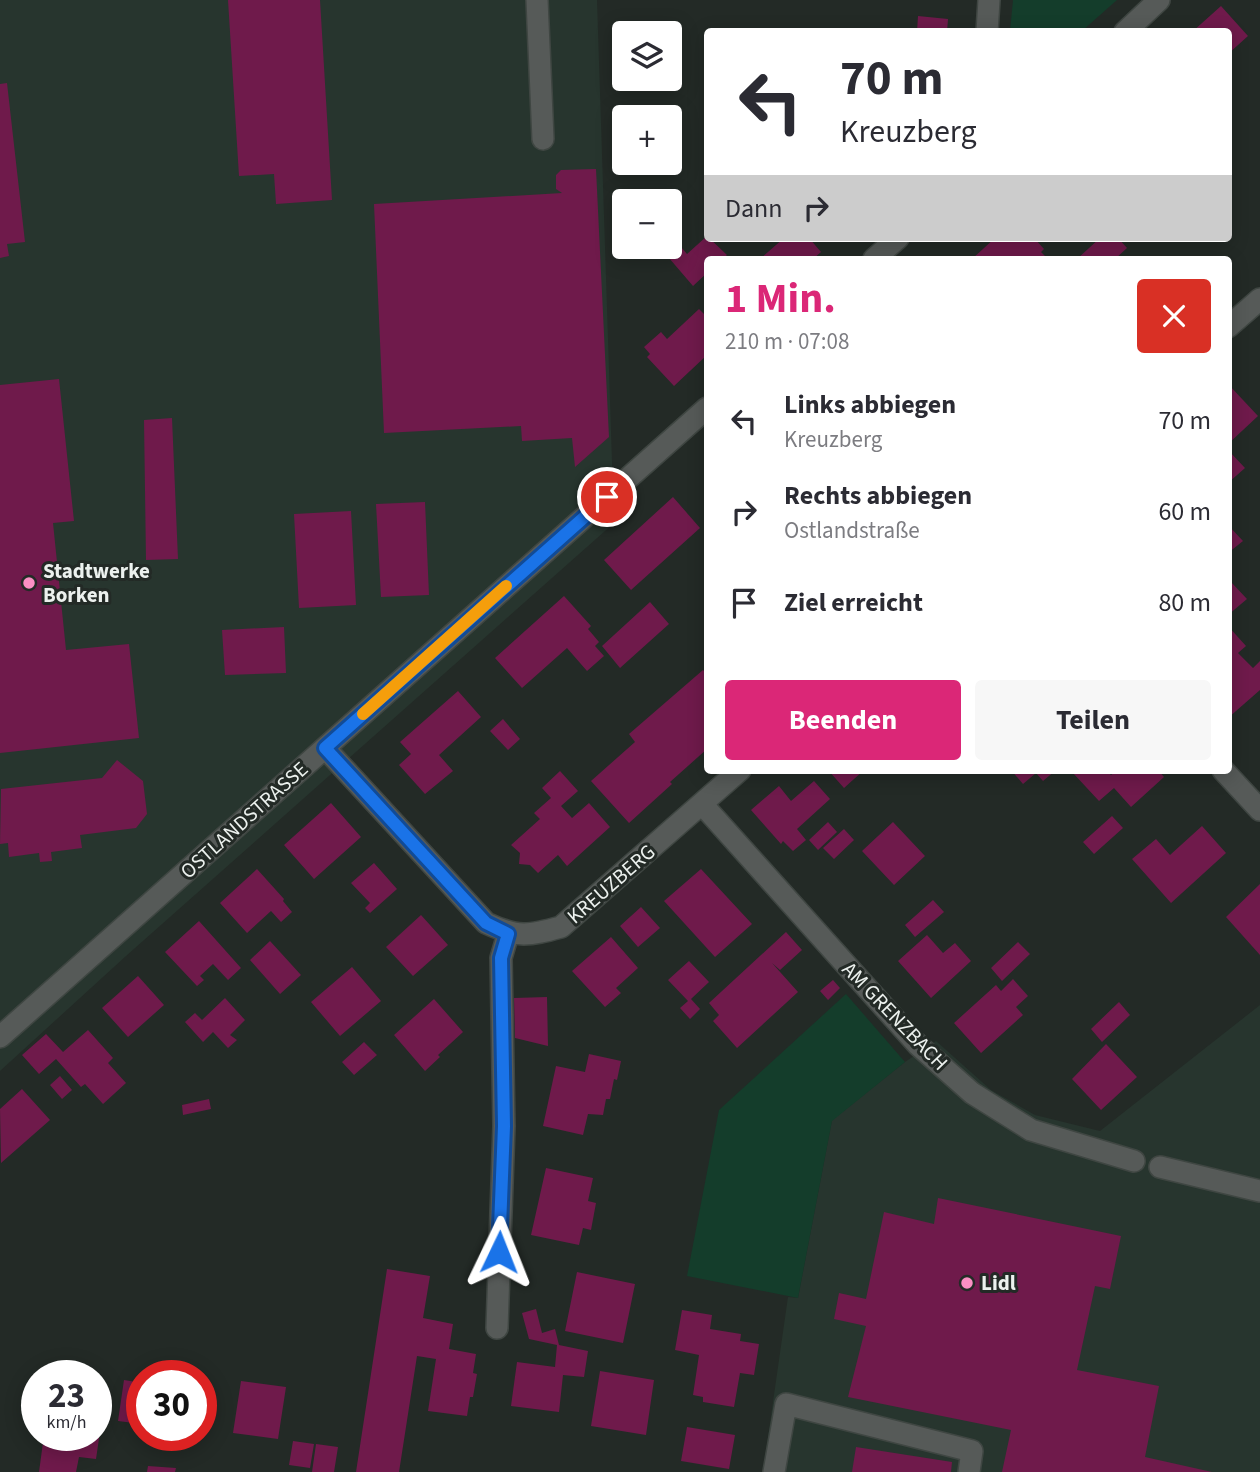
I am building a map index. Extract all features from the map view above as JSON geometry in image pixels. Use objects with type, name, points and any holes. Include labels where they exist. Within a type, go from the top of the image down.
[{"type":"street","points":[[537,0],[543,139]]},
{"type":"street","points":[[987,28],[989,0]]},
{"type":"street","points":[[1129,28],[1159,0]]},
{"type":"street","points":[[877,256],[893,242]]},
{"type":"street","points":[[1232,324],[1260,299]]},
{"type":"street","name":"OSTLANDSTRASSE","points":[[0,1037],[704,411]]},
{"type":"street","points":[[325,748],[486,923],[508,934],[501,958],[504,1126],[496,1328]]},
{"type":"street","name":"KREUZBERG","points":[[508,934],[533,935],[561,927],[736,774]]},
{"type":"street","points":[[1227,774],[1260,810]]},
{"type":"street","name":"AM GRENZBACH","points":[[702,804],[918,1045],[972,1093],[1031,1130],[1134,1161]]},
{"type":"street","points":[[1160,1167],[1260,1191]]},
{"type":"street","points":[[774,1472],[786,1404],[972,1451],[969,1472]]},
{"type":"shaded area","points":[[0,0],[597,0],[614,523],[0,1071]]},
{"type":"shaded area","points":[[1260,1005],[1260,1472],[763,1472],[788,1297],[798,1298],[832,1120],[936,1041],[991,1090],[1035,1115],[1100,1131]]},
{"type":"green space","points":[[1013,0],[1117,0],[1085,28],[1010,28]]},
{"type":"green space","points":[[846,994],[905,1062],[832,1121],[798,1298],[687,1276],[719,1110]]},
{"type":"building","points":[[228,0],[320,0],[332,200],[276,204],[274,174],[239,176]]},
{"type":"building","points":[[1221,6],[1248,36],[1232,50],[1232,28],[1196,28]]},
{"type":"building","points":[[918,16],[948,19],[947,28],[917,28]]},
{"type":"building","points":[[7,83],[25,242],[7,244],[9,256],[0,258],[0,84]]},
{"type":"building","points":[[596,169],[609,437],[575,467],[572,438],[522,441],[521,426],[384,433],[374,204],[562,193],[556,189],[556,175],[561,170]]},
{"type":"building","points":[[704,239],[704,242],[713,242],[727,255],[704,256],[704,276],[693,286],[670,259],[682,259],[682,248],[687,254]]},
{"type":"building","points":[[779,242],[812,242],[821,252],[816,256],[763,256]]},
{"type":"building","points":[[991,242],[1038,242],[1044,249],[1041,252],[1045,256],[975,256]]},
{"type":"building","points":[[1096,242],[1122,242],[1127,248],[1118,256],[1080,256]]},
{"type":"building","points":[[699,309],[704,314],[704,358],[674,386],[647,357],[650,354],[644,347],[661,332],[667,339]]},
{"type":"building","name":"Stadtwerke Borken","points":[[59,379],[74,521],[53,523],[66,650],[129,644],[139,738],[0,753],[0,385]]},
{"type":"building","points":[[1232,388],[1258,416],[1232,440]]},
{"type":"building","points":[[172,418],[178,559],[146,560],[144,420]]},
{"type":"building","points":[[1232,454],[1245,468],[1232,479]]},
{"type":"building","points":[[673,497],[700,528],[631,590],[604,560]]},
{"type":"building","points":[[425,502],[429,595],[381,597],[376,504]]},
{"type":"building","points":[[351,511],[356,605],[299,608],[294,514]]},
{"type":"building","points":[[1232,529],[1243,541],[1232,550]]},
{"type":"building","points":[[1232,583],[1247,599],[1232,612]]},
{"type":"building","points":[[564,596],[591,626],[588,629],[599,642],[595,646],[604,656],[587,671],[567,648],[522,688],[495,658]]},
{"type":"building","points":[[650,602],[669,624],[620,668],[602,646]]},
{"type":"building","points":[[284,627],[286,673],[225,675],[222,630]]},
{"type":"building","points":[[1232,630],[1246,646],[1238,653],[1253,668],[1260,661],[1260,690],[1232,714]]},
{"type":"building","points":[[704,671],[704,752],[629,823],[591,781],[635,742],[629,734]]},
{"type":"building","points":[[458,691],[481,717],[439,755],[453,771],[425,794],[399,765],[411,754],[400,742]]},
{"type":"building","points":[[503,719],[520,739],[508,750],[490,731]]},
{"type":"building","points":[[117,760],[143,781],[147,814],[136,828],[80,835],[82,848],[51,852],[52,861],[40,862],[39,853],[9,857],[8,843],[0,844],[1,789],[102,778]]},
{"type":"building","points":[[560,771],[578,791],[561,806],[572,818],[589,803],[610,827],[567,866],[558,855],[538,873],[530,865],[519,864],[520,853],[511,845],[540,819],[534,813],[551,798],[542,788]]},
{"type":"building","points":[[832,774],[860,774],[844,788]]},
{"type":"building","points":[[1014,774],[1035,774],[1023,784]]},
{"type":"building","points":[[1037,774],[1051,774],[1043,781]]},
{"type":"building","points":[[1074,774],[1161,774],[1164,777],[1131,807],[1114,788],[1099,801]]},
{"type":"building","points":[[814,781],[830,799],[797,829],[806,840],[793,851],[783,841],[781,844],[751,810],[779,786],[791,801]]},
{"type":"building","points":[[331,803],[361,837],[314,879],[284,845]]},
{"type":"building","points":[[1112,816],[1123,828],[1094,854],[1083,842]]},
{"type":"building","points":[[828,822],[837,832],[818,850],[809,840]]},
{"type":"building","points":[[893,822],[925,856],[894,885],[862,851]]},
{"type":"building","points":[[1202,826],[1226,853],[1171,903],[1132,859],[1156,839],[1170,855]]},
{"type":"building","points":[[844,829],[854,840],[834,859],[823,848]]},
{"type":"building","points":[[374,863],[397,889],[370,913],[365,908],[370,903],[351,883]]},
{"type":"building","points":[[257,869],[292,912],[281,922],[271,911],[247,933],[220,903]]},
{"type":"building","points":[[701,869],[752,924],[715,957],[664,901]]},
{"type":"building","points":[[1260,884],[1260,955],[1226,917]]},
{"type":"building","points":[[933,900],[944,912],[915,937],[905,925]]},
{"type":"building","points":[[641,907],[660,928],[638,947],[620,926]]},
{"type":"building","points":[[421,915],[448,945],[413,976],[386,947]]},
{"type":"building","points":[[199,921],[241,968],[228,980],[213,964],[200,976],[204,980],[197,986],[165,952]]},
{"type":"building","points":[[786,932],[802,950],[780,970],[772,963],[798,992],[737,1048],[713,1021],[719,1015],[709,1003]]},
{"type":"building","points":[[927,935],[943,953],[955,943],[971,961],[931,998],[898,961]]},
{"type":"building","points":[[611,937],[638,968],[616,988],[621,993],[605,1007],[572,971]]},
{"type":"building","points":[[270,941],[301,975],[280,994],[250,960]]},
{"type":"building","points":[[1018,942],[1030,954],[1002,981],[991,968]]},
{"type":"building","points":[[689,961],[709,982],[691,999],[700,1009],[690,1019],[680,1008],[688,1001],[668,980]]},
{"type":"building","points":[[352,967],[381,1001],[340,1036],[311,1002]]},
{"type":"building","points":[[138,976],[164,1005],[128,1037],[102,1008]]},
{"type":"building","points":[[1013,979],[1028,996],[1016,1007],[1023,1015],[981,1053],[954,1023],[996,985],[1001,991]]},
{"type":"building","points":[[833,980],[840,988],[828,1000],[820,991]]},
{"type":"building","points":[[547,997],[548,1046],[515,1038],[514,998]]},
{"type":"building","points":[[225,998],[245,1020],[230,1035],[237,1040],[228,1048],[213,1032],[203,1042],[185,1022],[195,1013],[202,1020]]},
{"type":"building","points":[[434,999],[463,1032],[425,1071],[394,1035]]},
{"type":"building","points":[[1119,1002],[1130,1015],[1102,1042],[1091,1029]]},
{"type":"building","points":[[88,1030],[113,1058],[108,1063],[126,1083],[103,1104],[85,1084],[81,1087],[56,1059],[39,1074],[22,1055],[46,1034],[63,1052]]},
{"type":"building","points":[[364,1042],[377,1055],[354,1075],[342,1062]]},
{"type":"building","points":[[1106,1044],[1137,1077],[1101,1110],[1072,1079]]},
{"type":"building","points":[[589,1054],[621,1061],[610,1099],[606,1099],[603,1115],[588,1114],[583,1135],[543,1126],[556,1066],[585,1072]]},
{"type":"building","points":[[60,1076],[72,1090],[62,1099],[50,1085]]},
{"type":"building","points":[[22,1089],[50,1120],[1,1163],[0,1109]]},
{"type":"building","points":[[209,1099],[211,1109],[183,1115],[182,1105]]},
{"type":"building","points":[[546,1168],[593,1178],[588,1201],[596,1203],[591,1230],[583,1228],[579,1245],[531,1235]]},
{"type":"building","points":[[938,1198],[1121,1236],[1110,1289],[1095,1286],[1077,1370],[1159,1386],[1145,1457],[1212,1472],[1002,1472],[1011,1430],[848,1397],[866,1326],[834,1319],[839,1293],[866,1299],[884,1212],[934,1224]]},
{"type":"building","points":[[387,1269],[430,1276],[423,1318],[453,1324],[449,1349],[476,1354],[473,1373],[477,1374],[467,1416],[428,1411],[436,1359],[417,1356],[399,1472],[356,1472]]},
{"type":"building","points":[[577,1272],[635,1284],[623,1343],[565,1331]]},
{"type":"building","points":[[536,1309],[542,1333],[555,1329],[559,1345],[588,1351],[584,1377],[563,1375],[559,1412],[511,1406],[517,1362],[555,1367],[557,1345],[529,1339],[522,1313]]},
{"type":"building","points":[[682,1310],[712,1315],[710,1329],[741,1334],[740,1341],[759,1344],[754,1375],[740,1373],[734,1407],[703,1402],[703,1397],[693,1395],[699,1355],[675,1350]]},
{"type":"building","points":[[600,1371],[654,1380],[646,1435],[591,1426]]},
{"type":"building","points":[[124,1380],[126,1380],[126,1422],[118,1421]]},
{"type":"building","points":[[241,1381],[286,1387],[278,1439],[233,1433]]},
{"type":"building","points":[[687,1427],[735,1435],[729,1469],[681,1461]]},
{"type":"building","points":[[293,1441],[314,1444],[310,1468],[289,1465]]},
{"type":"building","points":[[316,1444],[338,1447],[334,1472],[312,1472]]},
{"type":"building","points":[[856,1447],[952,1462],[951,1472],[852,1472]]},
{"type":"building","points":[[42,1451],[97,1451],[96,1459],[79,1457],[76,1472],[39,1472]]},
{"type":"building","points":[[148,1466],[176,1468],[175,1472],[147,1472]]},
{"type":"slow traffic","points":[[363,714],[506,586]]},
{"type":"place","name":"Stadtwerke Borken","points":[[29,583]]},
{"type":"place","name":"Lidl","points":[[967,1283]]},
{"type":"route","points":[[499,1252],[504,1126],[501,958],[508,934],[486,923],[325,748],[607,497]]}]
